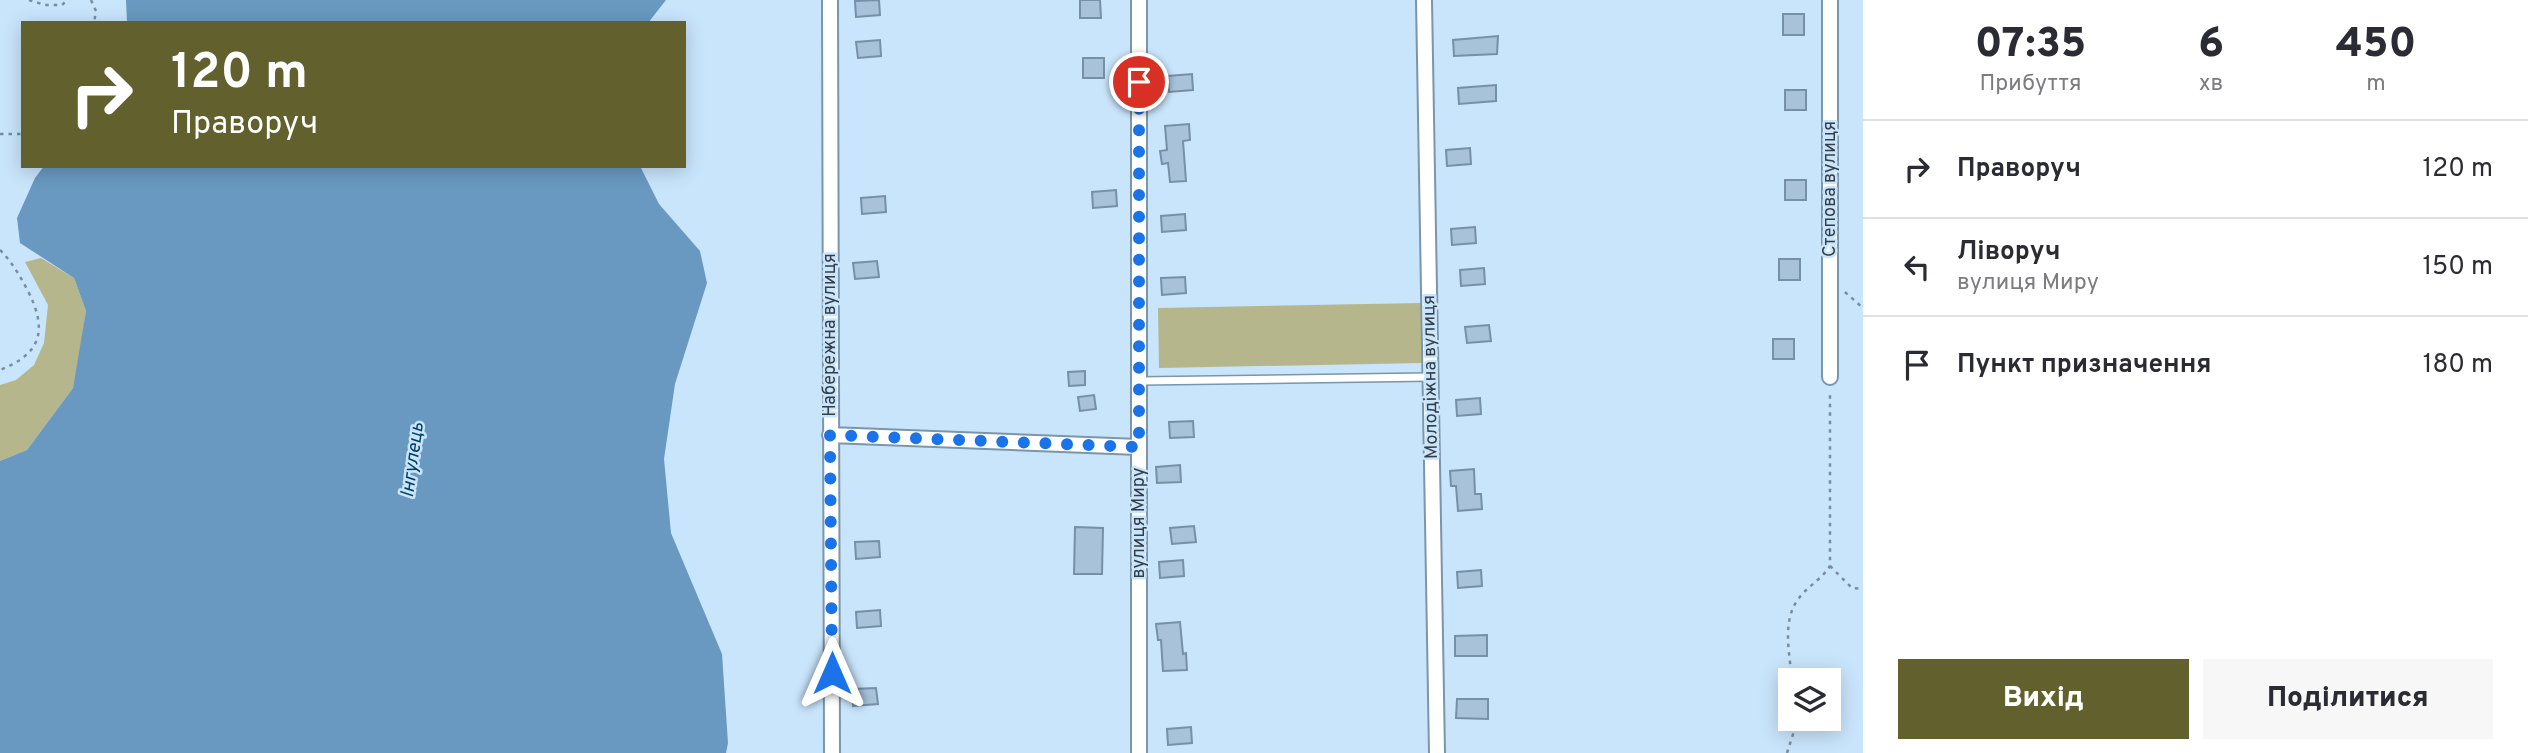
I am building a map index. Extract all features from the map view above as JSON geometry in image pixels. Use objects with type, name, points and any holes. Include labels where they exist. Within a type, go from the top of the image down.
[{"type":"street","name":"Набережна вулиця","points":[[830,0],[832,753]]},
{"type":"street","name":"вулиця Миру","points":[[1139,0],[1139,753]]},
{"type":"street","name":"Молодіжна вулиця","points":[[1424,0],[1437,753]]},
{"type":"street","name":"Степова вулиця","points":[[1830,0],[1830,377]]},
{"type":"street","points":[[830,435],[1139,447]]},
{"type":"lane","points":[[1139,381],[1431,377]]},
{"type":"path","points":[[29,0],[45,5],[62,5],[67,0]]},
{"type":"path","points":[[91,0],[96,11],[94,21]]},
{"type":"path","points":[[0,134],[21,134]]},
{"type":"path","points":[[0,250],[12,261],[39,314],[37,341],[26,355],[0,370]]},
{"type":"path","points":[[1831,278],[1863,308]]},
{"type":"path","points":[[1791,668],[1788,620],[1798,599],[1824,576],[1830,566],[1830,377]]},
{"type":"path","points":[[1830,566],[1852,588],[1863,589]]},
{"type":"path","points":[[1787,753],[1795,731]]},
{"type":"green space","points":[[41,258],[74,278],[86,311],[73,388],[27,450],[0,461],[0,385],[16,380],[34,365],[44,343],[48,305],[25,262]]},
{"type":"green space","points":[[1421,303],[1422,363],[1159,368],[1158,308]]},
{"type":"water","points":[[126,0],[666,0],[650,21],[127,21]]},
{"type":"water","name":"Інгулець","points":[[42,168],[641,168],[659,204],[700,251],[707,283],[675,384],[664,459],[671,533],[722,654],[728,743],[726,753],[0,753],[0,461],[27,450],[73,388],[86,311],[74,278],[20,243],[17,218],[35,178]]},
{"type":"building","points":[[879,0],[880,15],[856,17],[855,1]]},
{"type":"building","points":[[1080,0],[1100,0],[1101,18],[1080,18]]},
{"type":"building","points":[[1783,14],[1804,14],[1804,35],[1783,35]]},
{"type":"building","points":[[1498,36],[1497,54],[1454,56],[1453,40]]},
{"type":"building","points":[[880,40],[881,56],[858,58],[856,42]]},
{"type":"building","points":[[1083,58],[1104,58],[1104,78],[1083,78]]},
{"type":"building","points":[[1192,74],[1193,90],[1169,92],[1168,76]]},
{"type":"building","points":[[1496,85],[1496,101],[1459,104],[1458,88]]},
{"type":"building","points":[[1785,90],[1806,90],[1806,110],[1785,110]]},
{"type":"building","points":[[1189,124],[1190,140],[1183,141],[1186,181],[1170,182],[1168,163],[1162,164],[1160,151],[1167,150],[1165,126]]},
{"type":"building","points":[[1470,148],[1471,164],[1447,166],[1446,150]]},
{"type":"building","points":[[1785,180],[1806,180],[1806,200],[1785,200]]},
{"type":"building","points":[[1116,190],[1117,206],[1093,208],[1092,192]]},
{"type":"building","points":[[885,196],[886,212],[862,214],[861,198]]},
{"type":"building","points":[[1185,214],[1186,230],[1162,232],[1161,216]]},
{"type":"building","points":[[1475,227],[1476,243],[1452,245],[1451,229]]},
{"type":"building","points":[[1779,259],[1800,259],[1800,280],[1779,280]]},
{"type":"building","points":[[877,261],[879,277],[855,279],[853,263]]},
{"type":"building","points":[[1484,268],[1485,284],[1461,286],[1460,270]]},
{"type":"building","points":[[1185,277],[1186,293],[1162,295],[1161,278]]},
{"type":"building","points":[[1489,325],[1491,341],[1467,343],[1465,327]]},
{"type":"building","points":[[1773,339],[1794,339],[1794,359],[1773,359]]},
{"type":"building","points":[[1085,371],[1085,385],[1069,386],[1068,372]]},
{"type":"building","points":[[1094,395],[1096,409],[1080,411],[1078,397]]},
{"type":"building","points":[[1480,398],[1481,414],[1457,416],[1456,400]]},
{"type":"building","points":[[1193,421],[1194,437],[1170,438],[1169,422]]},
{"type":"building","points":[[1180,465],[1181,482],[1157,483],[1156,467]]},
{"type":"building","points":[[1474,469],[1475,494],[1481,494],[1482,509],[1458,511],[1456,486],[1451,486],[1450,471]]},
{"type":"building","points":[[1194,526],[1196,542],[1172,544],[1170,528]]},
{"type":"building","points":[[1075,527],[1103,528],[1102,574],[1074,574]]},
{"type":"building","points":[[879,541],[880,557],[856,559],[855,542]]},
{"type":"building","points":[[1183,560],[1184,576],[1160,578],[1159,562]]},
{"type":"building","points":[[1481,570],[1482,586],[1458,588],[1457,572]]},
{"type":"building","points":[[880,610],[881,626],[857,628],[856,612]]},
{"type":"building","points":[[1180,622],[1187,670],[1163,671],[1161,640],[1158,640],[1156,624]]},
{"type":"building","points":[[1487,635],[1487,656],[1455,656],[1455,636]]},
{"type":"building","points":[[876,688],[878,704],[853,706],[852,689]]},
{"type":"building","points":[[1457,699],[1488,699],[1488,719],[1456,718]]},
{"type":"building","points":[[1191,727],[1192,743],[1168,745],[1167,729]]},
{"type":"route","points":[[832,673],[830,435],[1139,447],[1139,82]]}]
